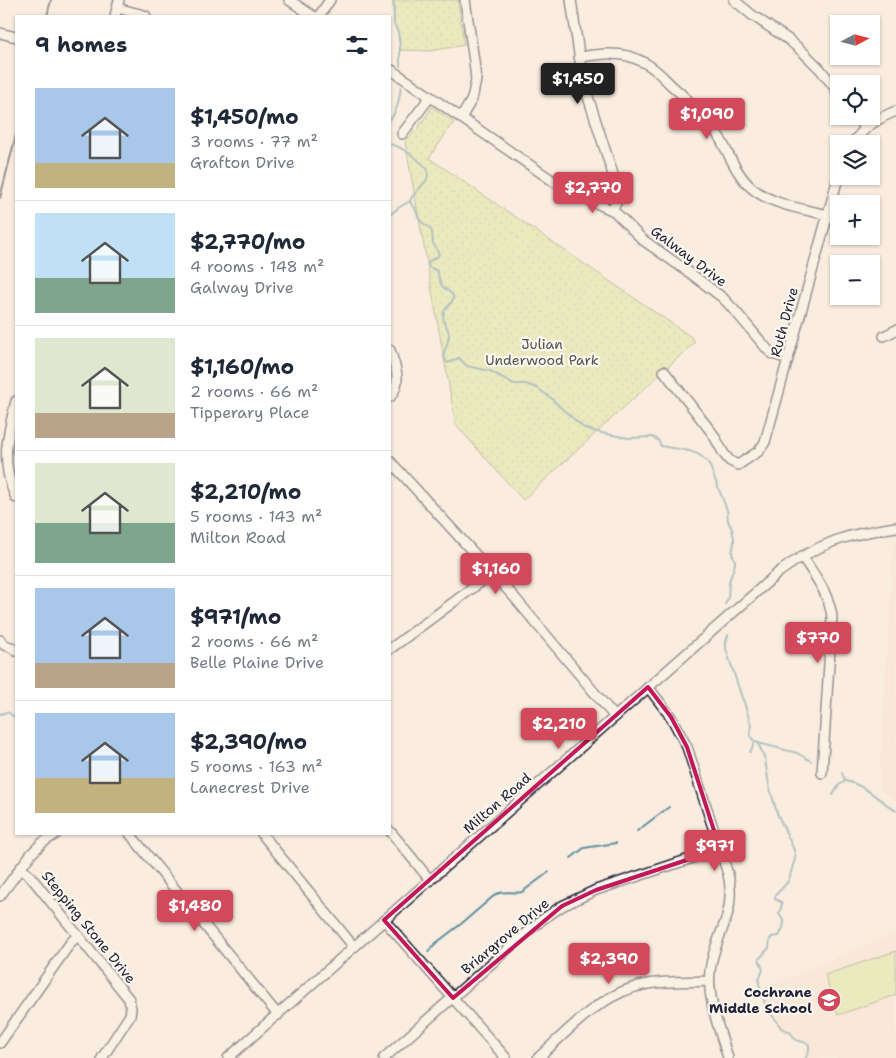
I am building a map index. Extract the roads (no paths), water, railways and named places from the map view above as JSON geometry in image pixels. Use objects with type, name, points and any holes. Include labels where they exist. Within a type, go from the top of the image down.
[{"type":"street","points":[[289,0],[312,15]]},
{"type":"street","points":[[320,15],[330,0]]},
{"type":"street","points":[[461,118],[472,99],[476,80],[465,0]]},
{"type":"street","points":[[571,0],[583,81],[618,190],[619,197],[612,210]]},
{"type":"street","points":[[734,0],[752,15],[789,40],[820,69],[830,82]]},
{"type":"street","points":[[117,8],[143,15]]},
{"type":"street","points":[[0,33],[15,37]]},
{"type":"street","points":[[579,57],[616,54],[646,63],[687,99],[702,116],[716,133],[739,173],[753,188],[771,199],[828,215]]},
{"type":"street","name":"Galway Drive","points":[[391,70],[566,189],[612,210],[643,240],[723,298],[768,350],[773,354],[788,359]]},
{"type":"street","points":[[402,134],[430,97]]},
{"type":"street","points":[[860,135],[877,120],[896,110]]},
{"type":"street","name":"Ruth Drive","points":[[664,371],[713,434],[730,461],[738,465],[759,451],[766,442],[836,185]]},
{"type":"street","points":[[884,336],[896,330]]},
{"type":"street","points":[[391,353],[398,376],[395,389],[391,395]]},
{"type":"street","points":[[15,409],[12,433],[4,454],[5,471],[15,496]]},
{"type":"street","points":[[391,462],[493,573],[615,717]]},
{"type":"street","name":"Milton Road","points":[[228,1058],[779,572],[820,546],[852,535],[896,527]]},
{"type":"street","points":[[802,556],[826,594],[832,617],[822,773]]},
{"type":"street","points":[[391,648],[493,573]]},
{"type":"street","points":[[2,645],[15,650]]},
{"type":"street","points":[[648,687],[671,717],[687,747],[730,883],[730,907],[714,949],[709,981],[714,1010],[728,1058]]},
{"type":"street","points":[[391,832],[430,880]]},
{"type":"street","points":[[0,896],[35,849],[55,835]]},
{"type":"street","points":[[131,835],[278,1015]]},
{"type":"street","points":[[263,835],[354,947]]},
{"type":"street","name":"Briargrove Drive","points":[[384,1058],[519,939],[562,906],[596,890],[720,849]]},
{"type":"street","name":"Stepping Stone Drive","points":[[20,868],[30,876],[131,1003],[128,1020],[102,1058]]},
{"type":"street","points":[[384,920],[506,1058]]},
{"type":"street","points":[[0,1043],[71,942],[78,936]]},
{"type":"street","points":[[538,1058],[601,1003],[622,991],[658,983],[709,981]]},
{"type":"waterway","points":[[393,0],[394,24],[398,32],[400,48],[400,66]]},
{"type":"waterway","points":[[391,119],[399,100],[401,87]]},
{"type":"waterway","points":[[391,144],[419,161],[427,168],[428,176],[410,201],[391,214]]},
{"type":"waterway","points":[[410,201],[419,219],[432,232],[433,243],[439,254],[429,261],[429,267],[437,271],[442,286],[453,296],[453,300],[443,315],[449,334],[444,353],[445,360],[448,363],[459,358],[467,366],[490,371],[514,384],[526,384],[537,388],[584,428],[629,438],[652,437],[658,440],[661,446],[693,452],[709,464],[727,510],[728,521],[734,538],[732,553],[735,564],[725,604]]},
{"type":"waterway","points":[[728,635],[726,649],[751,725],[750,735],[753,740],[797,753],[811,761]]},
{"type":"waterway","points":[[0,714],[7,712],[15,717]]},
{"type":"waterway","points":[[750,752],[755,742]]},
{"type":"waterway","points":[[758,743],[765,759],[769,785],[777,813],[795,856],[789,880],[775,896],[775,899],[782,904],[779,914],[784,922],[783,928],[779,936],[770,939],[769,948],[759,959],[763,970],[759,984],[766,1007],[781,1028],[790,1032],[796,1040],[809,1045],[806,1058]]},
{"type":"waterway","points":[[842,773],[845,781],[865,789],[896,811]]},
{"type":"waterway","points":[[833,795],[839,785],[844,782]]},
{"type":"waterway","points":[[637,831],[669,807]]},
{"type":"waterway","points":[[571,858],[584,848],[616,843]]},
{"type":"waterway","points":[[428,952],[436,943],[496,894],[522,892],[549,872]]},
{"type":"railway","points":[[47,15],[51,0]]},
{"type":"railway","points":[[0,198],[15,139]]},
{"type":"place","name":"Cochrane Middle School","points":[[829,1000]]},
{"type":"park label","name":"Julian Underwood Park","points":[[542,352]]}]
